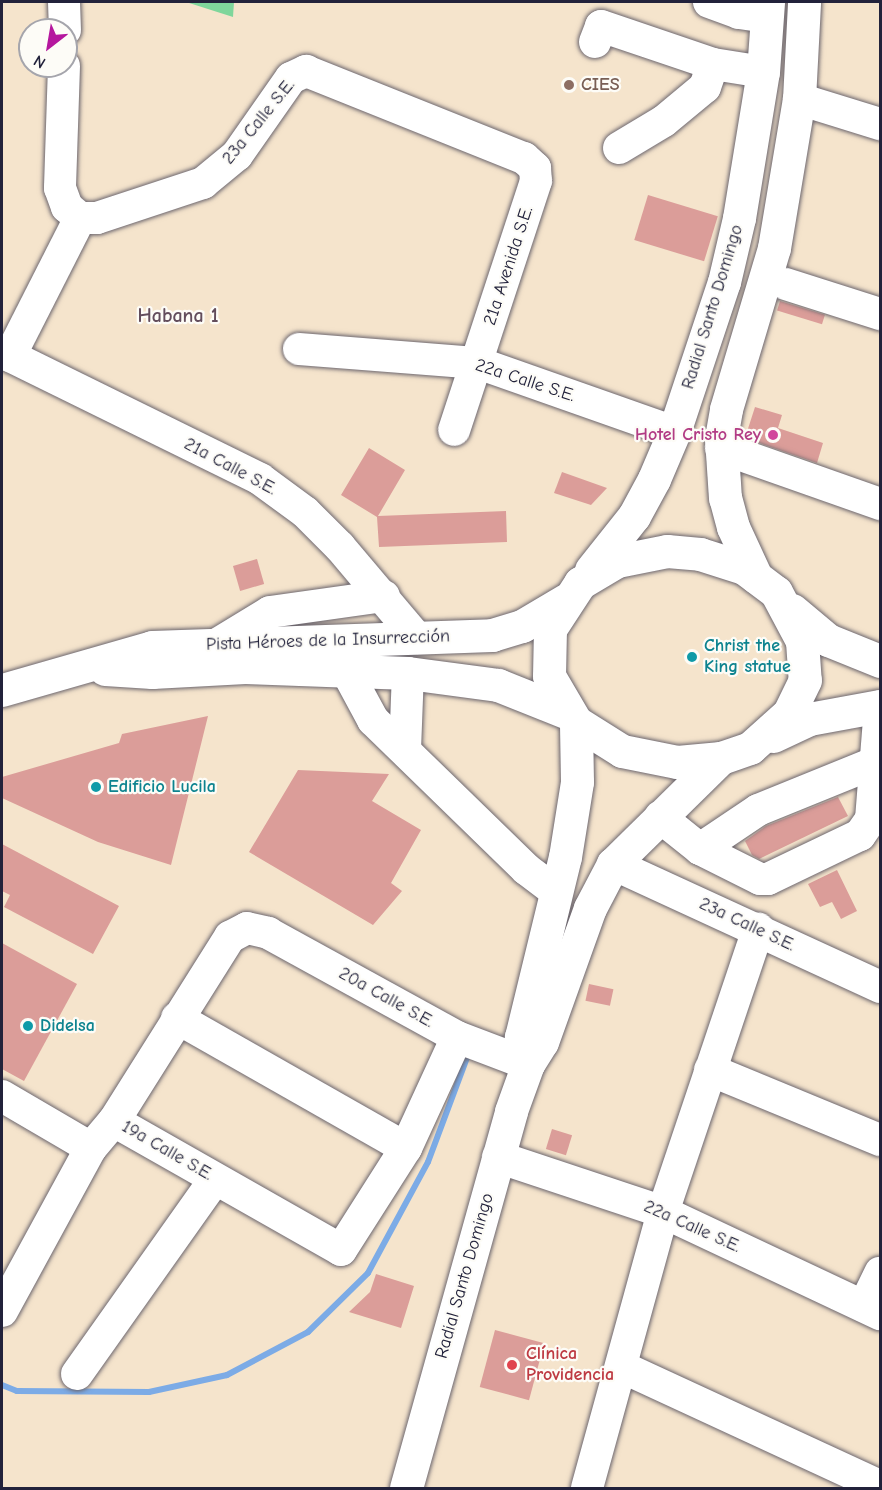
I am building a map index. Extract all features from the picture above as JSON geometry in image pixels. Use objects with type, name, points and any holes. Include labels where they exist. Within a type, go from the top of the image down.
[{"type":"main road","points":[[804,2],[799,99],[774,248],[726,408],[721,448],[725,498],[766,585],[815,632],[880,661]]},
{"type":"main road","name":"Radial Santo Domingo","points":[[574,591],[634,516],[675,432],[723,282],[740,218],[763,72],[767,9]]},
{"type":"main road","name":"Pista Héroes de la Insurrección","points":[[2,690],[152,647],[464,638],[510,631],[617,561],[667,551],[716,557],[766,585]]},
{"type":"main road","name":"Radial Santo Domingo","points":[[406,1488],[498,1157],[528,1064],[542,1042],[590,908],[614,864],[660,817],[736,753],[789,713],[805,680],[802,641],[766,585]]},
{"type":"main road","points":[[574,591],[550,629],[546,660],[549,676],[572,717],[605,743],[647,758],[677,762],[736,753],[809,719],[880,706]]},
{"type":"main road","name":"Pista Héroes de la Insurrección","points":[[82,668],[152,672],[245,667],[408,674],[498,685],[572,717]]},
{"type":"main road","points":[[528,1064],[521,1037],[556,892],[577,782],[572,717]]},
{"type":"street","points":[[64,2],[65,18]]},
{"type":"street","points":[[709,2],[739,13],[767,9]]},
{"type":"street","points":[[595,42],[601,26],[713,64],[763,72]]},
{"type":"street","points":[[620,148],[664,121],[705,87],[713,64]]},
{"type":"street","name":"23a Calle S.E.","points":[[80,218],[97,218],[203,183],[237,155],[291,78],[306,71],[524,158],[535,168]]},
{"type":"street","points":[[6,354],[80,218],[67,207],[60,188],[64,78]]},
{"type":"street","points":[[799,99],[880,124]]},
{"type":"street","name":"21a Avenida S.E.","points":[[454,430],[478,363],[536,181],[535,168]]},
{"type":"street","points":[[786,284],[880,314]]},
{"type":"street","name":"22a Calle S.E.","points":[[299,349],[478,363],[675,432]]},
{"type":"street","name":"21a Calle S.E.","points":[[6,354],[260,479],[305,512],[384,596],[417,638]]},
{"type":"street","points":[[721,448],[880,504]]},
{"type":"street","points":[[216,645],[270,612],[384,596]]},
{"type":"street","points":[[346,670],[373,720],[526,869],[556,892]]},
{"type":"street","points":[[405,750],[408,674]]},
{"type":"street","points":[[660,817],[700,849],[747,874],[768,879],[860,835],[871,819],[880,706]]},
{"type":"street","points":[[700,849],[758,810],[874,763]]},
{"type":"street","name":"23a Calle S.E.","points":[[614,864],[880,987]]},
{"type":"street","name":"20a Calle S.E.","points":[[177,1018],[230,936],[247,928],[268,933],[457,1037],[528,1064]]},
{"type":"street","points":[[587,1488],[663,1212],[758,929]]},
{"type":"street","points":[[114,1121],[177,1018],[406,1148],[457,1037]]},
{"type":"street","points":[[710,1070],[880,1140]]},
{"type":"street","points":[[4,1102],[91,1148]]},
{"type":"street","name":"19a Calle S.E.","points":[[2,1311],[91,1148],[114,1121],[341,1250],[406,1148]]},
{"type":"street","name":"22a Calle S.E.","points":[[498,1157],[663,1212],[872,1310]]},
{"type":"street","points":[[77,1374],[215,1179]]},
{"type":"street","points":[[872,1310],[880,1273]]},
{"type":"street","points":[[622,1367],[880,1486]]},
{"type":"green space","points":[[186,2],[234,2],[233,17]]},
{"type":"building","points":[[648,195],[718,216],[704,261],[634,240]]},
{"type":"building","points":[[780,301],[825,315],[822,324],[777,311]]},
{"type":"building","name":"Hotel Cristo Rey","points":[[755,407],[782,415],[778,428],[823,443],[817,463],[745,438]]},
{"type":"building","points":[[369,448],[405,470],[378,516],[506,511],[507,542],[379,547],[377,517],[341,495]]},
{"type":"building","points":[[562,472],[607,488],[591,505],[554,493]]},
{"type":"building","points":[[257,559],[264,584],[240,591],[233,566]]},
{"type":"building","name":"Edificio Lucila","points":[[208,716],[171,865],[98,842],[2,798],[2,777],[119,743],[122,734]]},
{"type":"building","points":[[298,770],[389,774],[372,801],[421,830],[391,883],[402,891],[373,925],[249,852]]},
{"type":"building","points":[[838,797],[848,816],[759,859],[752,855],[745,841],[766,826]]},
{"type":"building","points":[[2,844],[119,906],[93,954],[4,907],[10,895],[2,891]]},
{"type":"building","points":[[837,870],[857,911],[841,919],[832,902],[820,907],[808,884]]},
{"type":"building","name":"Didelsa","points":[[2,943],[77,984],[24,1081],[2,1069]]},
{"type":"building","points":[[589,984],[613,989],[610,1006],[585,1001]]},
{"type":"building","points":[[552,1129],[572,1135],[566,1155],[546,1149]]},
{"type":"building","points":[[376,1274],[414,1286],[401,1328],[349,1312],[370,1292]]},
{"type":"building","name":"Clínica Providencia","points":[[495,1330],[544,1343],[529,1400],[480,1387]]},
{"type":"waterway","points":[[2,1385],[17,1391],[149,1392],[227,1375],[308,1332],[368,1273],[428,1162],[468,1055]]},
{"type":"place","name":"CIES","points":[[569,85]]},
{"type":"place","name":"Hotel Cristo Rey","points":[[773,435]]},
{"type":"place","name":"Christ the King statue","points":[[692,657]]},
{"type":"place","name":"Edificio Lucila","points":[[96,787]]},
{"type":"place","name":"Didelsa","points":[[28,1026]]},
{"type":"place","name":"Clínica Providencia","points":[[512,1365]]},
{"type":"district","name":"Habana 1","points":[[178,315]]}]
